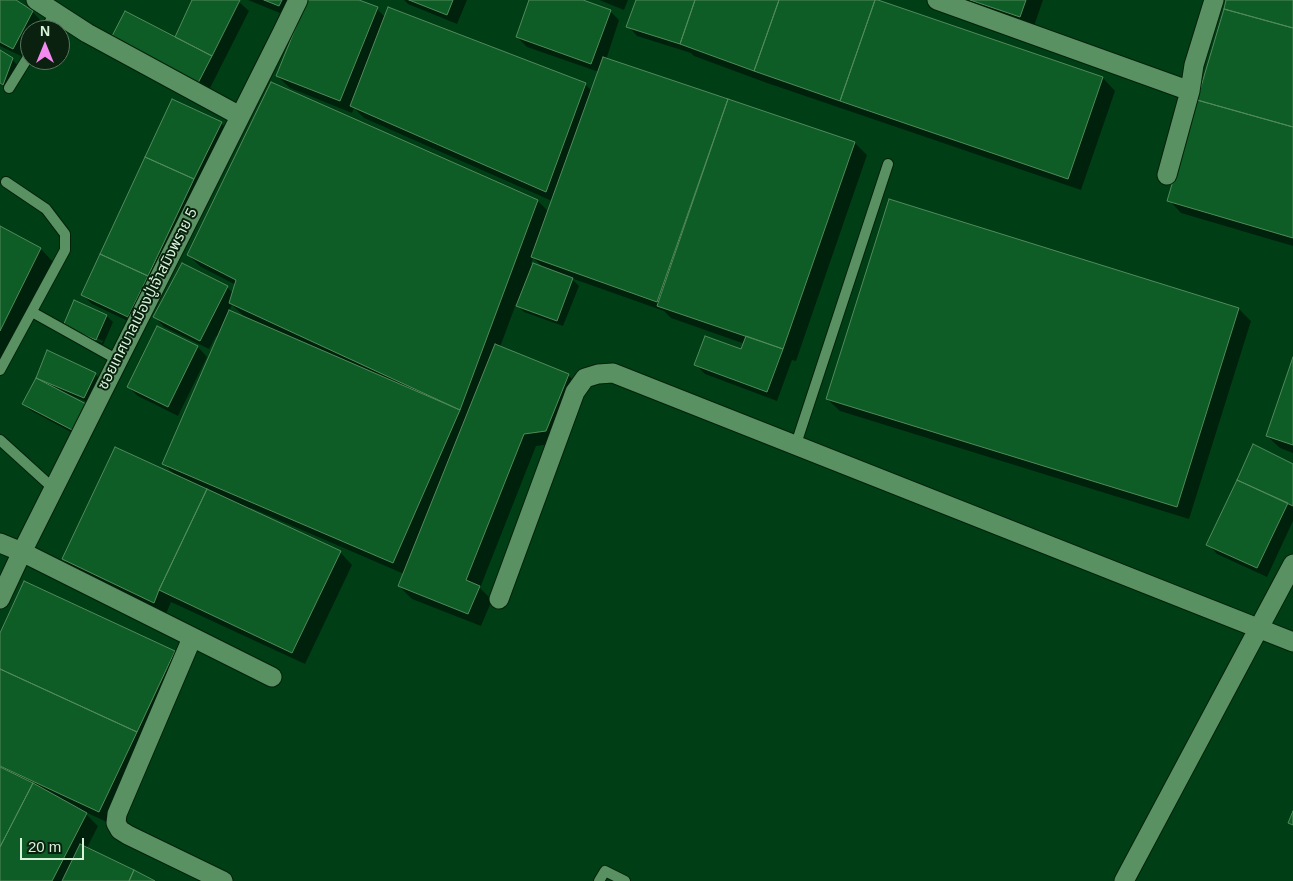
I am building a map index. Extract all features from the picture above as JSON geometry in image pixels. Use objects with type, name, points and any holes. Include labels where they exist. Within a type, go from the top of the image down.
[{"type":"street","points":[[36,0],[87,34],[240,116]]},
{"type":"street","name":"ซอยเทศบาลเมืองปู่เจ้าสมิงพราย 5","points":[[0,599],[298,0]]},
{"type":"street","points":[[937,0],[1190,91]]},
{"type":"street","points":[[1167,175],[1190,91],[1194,65],[1214,0]]},
{"type":"street","points":[[499,599],[575,392],[585,378],[613,372],[1293,642]]},
{"type":"street","points":[[0,543],[22,552],[272,678]]},
{"type":"street","points":[[1124,881],[1293,564]]},
{"type":"street","points":[[192,638],[117,814],[116,823],[120,830],[128,835],[223,881]]},
{"type":"lane","points":[[51,20],[55,13]]},
{"type":"lane","points":[[9,88],[20,70]]},
{"type":"lane","points":[[796,444],[888,164]]},
{"type":"lane","points":[[0,370],[65,250],[65,234],[46,209],[6,182]]},
{"type":"lane","points":[[32,312],[118,360]]},
{"type":"lane","points":[[0,440],[54,488]]},
{"type":"lane","points":[[599,881],[605,871],[625,881]]},
{"type":"building","points":[[0,0],[16,0],[33,11],[28,20],[20,20],[20,36],[13,49],[0,42]]},
{"type":"building","points":[[192,0],[240,0],[212,56],[175,37]]},
{"type":"building","points":[[264,0],[282,0],[279,6]]},
{"type":"building","points":[[307,0],[359,0],[378,7],[340,101],[276,76]]},
{"type":"building","points":[[409,0],[453,0],[447,15]]},
{"type":"building","points":[[529,0],[583,0],[611,10],[591,64],[516,37]]},
{"type":"building","points":[[636,0],[695,0],[680,44],[626,27]]},
{"type":"building","points":[[695,0],[779,0],[754,71],[680,44]]},
{"type":"building","points":[[779,0],[875,0],[840,101],[754,71]]},
{"type":"building","points":[[875,0],[1103,77],[1068,179],[840,101]]},
{"type":"building","points":[[970,0],[1026,0],[1020,17]]},
{"type":"building","points":[[1226,0],[1293,0],[1293,28],[1224,9]]},
{"type":"building","points":[[388,7],[586,83],[546,192],[350,106]]},
{"type":"building","points":[[1224,9],[1293,28],[1293,127],[1197,100]]},
{"type":"building","points":[[125,11],[212,56],[197,85],[110,40]]},
{"type":"building","points":[[0,50],[13,58],[3,85],[0,83]]},
{"type":"building","points":[[603,57],[728,99],[657,302],[531,257]]},
{"type":"building","points":[[271,82],[538,200],[460,410],[229,303],[236,280],[187,255]]},
{"type":"building","points":[[172,99],[222,122],[194,179],[145,157]]},
{"type":"building","points":[[728,99],[855,142],[783,349],[657,306]]},
{"type":"building","points":[[1197,100],[1293,127],[1293,238],[1167,201]]},
{"type":"building","points":[[145,157],[194,179],[148,276],[100,254]]},
{"type":"building","points":[[889,199],[1239,308],[1177,507],[826,399]]},
{"type":"building","points":[[0,226],[41,248],[0,331]]},
{"type":"building","points":[[100,254],[148,276],[128,317],[81,295]]},
{"type":"building","points":[[182,263],[228,286],[200,341],[153,317]]},
{"type":"building","points":[[533,263],[573,278],[557,321],[516,306]]},
{"type":"building","points":[[74,300],[107,315],[96,340],[63,326]]},
{"type":"building","points":[[229,310],[460,410],[393,563],[162,464]]},
{"type":"building","points":[[157,326],[198,346],[168,407],[127,387]]},
{"type":"building","points":[[705,336],[741,349],[746,336],[783,349],[767,392],[694,365]]},
{"type":"building","points":[[495,344],[569,374],[546,431],[524,434],[466,580],[480,586],[468,614],[398,586]]},
{"type":"building","points":[[47,350],[96,373],[84,398],[36,378]]},
{"type":"building","points":[[1293,357],[1293,445],[1266,436]]},
{"type":"building","points":[[36,378],[88,405],[74,431],[22,404]]},
{"type":"building","points":[[1253,444],[1293,464],[1293,506],[1237,480]]},
{"type":"building","points":[[115,447],[207,489],[154,603],[62,559]]},
{"type":"building","points":[[1237,480],[1288,503],[1257,568],[1206,545]]},
{"type":"building","points":[[207,489],[341,551],[292,653],[159,590]]},
{"type":"building","points":[[24,581],[175,651],[137,732],[0,669],[0,633]]},
{"type":"building","points":[[0,669],[137,732],[99,812],[0,766]]},
{"type":"building","points":[[0,767],[33,783],[0,847]]},
{"type":"building","points":[[33,783],[87,813],[52,881],[0,881],[0,847]]},
{"type":"building","points":[[1293,811],[1293,825],[1288,823]]},
{"type":"building","points":[[80,844],[134,870],[129,881],[62,881]]},
{"type":"building","points":[[134,870],[155,881],[129,881]]}]
